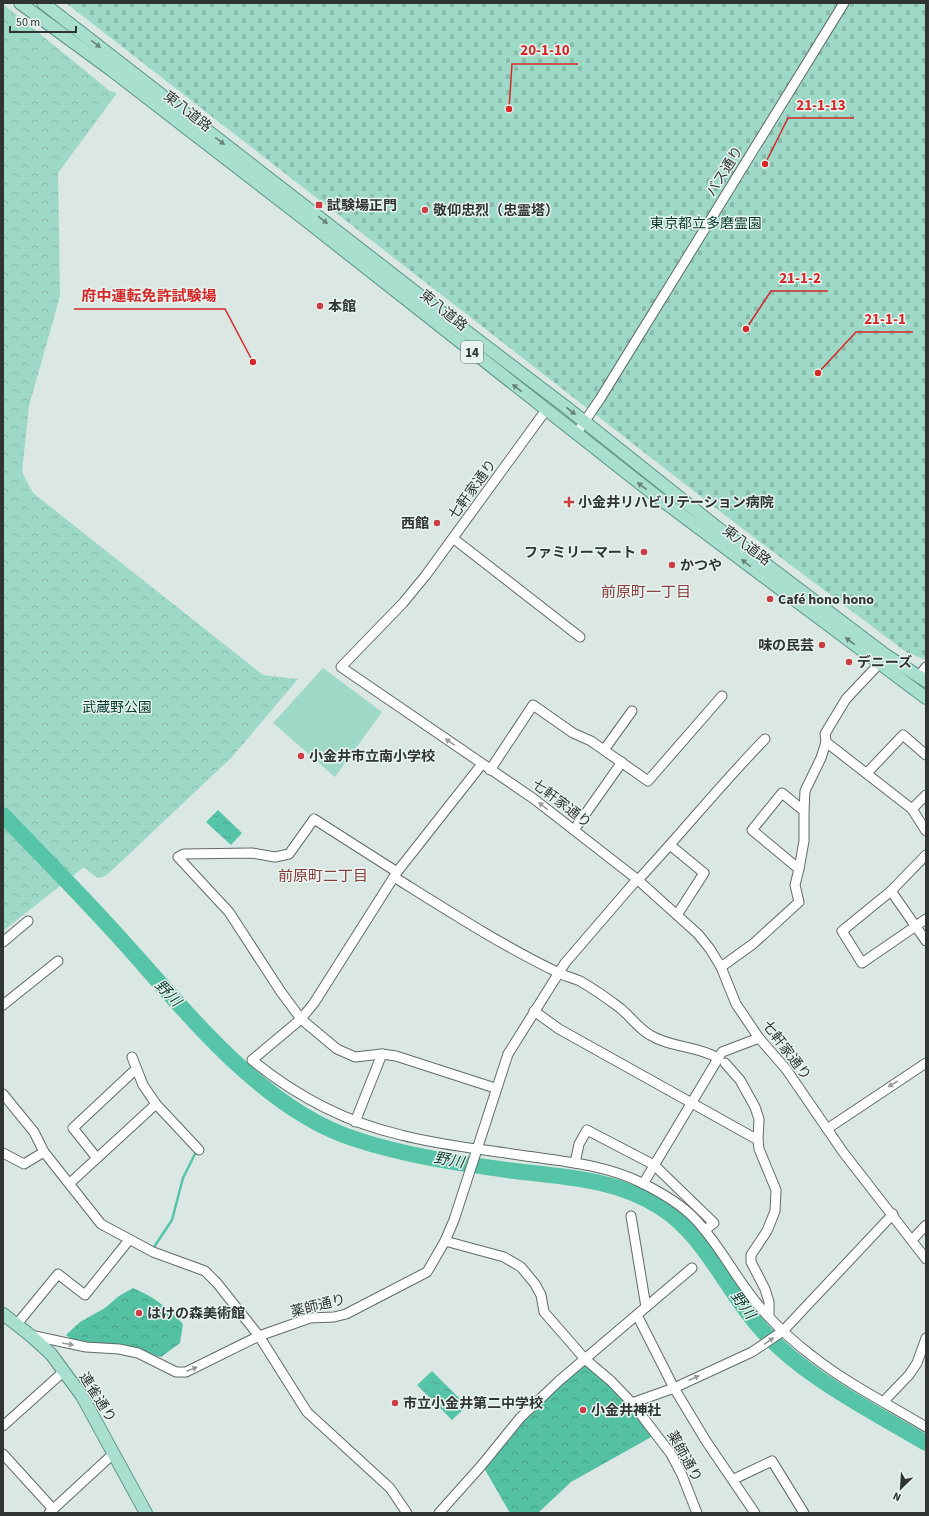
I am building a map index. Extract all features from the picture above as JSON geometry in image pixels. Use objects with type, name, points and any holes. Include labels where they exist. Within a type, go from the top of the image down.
[{"type":"main road","name":"東八道路","points":[[20,3],[110,69],[433,320],[650,492],[687,518],[926,698]]},
{"type":"main road","name":"東八道路","points":[[43,3],[585,422],[720,530],[887,656],[924,675]]},
{"type":"main road","points":[[503,359],[531,388],[552,405],[554,409],[548,412]]},
{"type":"main road","name":"連雀通り","points":[[3,1314],[17,1324],[51,1354],[64,1372],[90,1410],[146,1513]]},
{"type":"street","name":"バス通り","points":[[576,434],[585,422],[844,3]]},
{"type":"street","name":"七軒家通り","points":[[548,412],[454,539],[403,603],[342,667],[534,799],[638,880],[702,939],[710,948],[721,967],[736,1004],[759,1038],[786,1069],[827,1129],[926,1259]]},
{"type":"street","points":[[454,539],[580,637]]},
{"type":"street","points":[[721,967],[753,944],[799,902],[795,885],[804,841],[805,791],[819,764],[826,742],[825,734],[842,705],[879,664]]},
{"type":"street","points":[[722,696],[695,728],[683,738],[648,781],[591,741],[573,733],[533,705],[486,767],[396,875],[314,1003],[301,1019],[252,1060],[277,1080],[304,1097],[355,1122],[401,1136],[575,1163],[615,1171],[643,1184],[694,1217],[705,1230],[751,1298],[783,1331],[810,1355],[860,1388],[926,1427]]},
{"type":"street","points":[[604,750],[632,711]]},
{"type":"street","points":[[867,774],[903,735],[926,756]]},
{"type":"street","points":[[445,1241],[466,1184],[495,1088],[508,1054],[558,973],[633,884],[670,845],[764,738]]},
{"type":"street","points":[[826,742],[912,809],[926,831]]},
{"type":"street","points":[[574,830],[622,762]]},
{"type":"street","points":[[799,869],[752,830],[782,793],[804,811]]},
{"type":"street","points":[[912,809],[926,795]]},
{"type":"street","points":[[495,1088],[396,1056],[382,1054],[355,1057],[337,1049],[301,1019],[280,992],[229,912],[178,857],[184,854],[252,854],[275,857],[289,854],[314,819],[450,913],[558,973],[580,981],[621,1009],[635,1024],[649,1034],[665,1043],[700,1049],[721,1060],[740,1080],[755,1106],[759,1119],[759,1149],[776,1190],[775,1211],[767,1231],[751,1255],[751,1262],[765,1289],[769,1302],[769,1317]]},
{"type":"street","points":[[670,845],[704,873],[677,915]]},
{"type":"street","points":[[926,855],[891,891],[842,931],[862,963],[926,918]]},
{"type":"street","points":[[891,891],[926,941]]},
{"type":"street","points":[[3,942],[28,921]]},
{"type":"street","points":[[3,1006],[58,961]]},
{"type":"street","points":[[534,1011],[559,1029],[758,1140]]},
{"type":"street","points":[[643,1184],[691,1103],[721,1060],[722,1052],[759,1038]]},
{"type":"street","points":[[355,1122],[382,1054]]},
{"type":"street","points":[[132,1057],[143,1085],[156,1104],[199,1150]]},
{"type":"street","points":[[827,1129],[926,1063]]},
{"type":"street","points":[[96,1157],[73,1128],[136,1069]]},
{"type":"street","points":[[3,1094],[34,1132],[44,1152],[101,1224],[153,1252],[205,1271],[217,1283],[259,1336],[307,1412],[390,1488],[407,1513]]},
{"type":"street","points":[[70,1183],[96,1157],[156,1104]]},
{"type":"street","points":[[575,1163],[579,1144],[587,1130],[654,1165],[714,1223],[705,1230]]},
{"type":"street","points":[[3,1153],[24,1164],[44,1152]]},
{"type":"street","points":[[632,1403],[674,1388],[754,1351],[783,1331],[893,1214]]},
{"type":"street","points":[[631,1216],[646,1307]]},
{"type":"street","points":[[912,1240],[926,1225]]},
{"type":"street","points":[[17,1324],[58,1274],[84,1295],[129,1240]]},
{"type":"street","name":"薬師通り","points":[[30,1335],[102,1350],[119,1349],[138,1353],[176,1372],[186,1372],[259,1336],[310,1318],[334,1318],[346,1314],[427,1272],[445,1241],[504,1257],[521,1267],[536,1284],[541,1295],[544,1312],[585,1359],[611,1381],[632,1403],[671,1454],[682,1475],[697,1513]]},
{"type":"street","points":[[439,1513],[482,1466],[520,1418],[585,1359],[692,1268]]},
{"type":"street","points":[[637,1315],[674,1388],[706,1441],[734,1479],[755,1513]]},
{"type":"street","points":[[884,1401],[909,1375],[917,1363],[926,1338]]},
{"type":"street","points":[[3,1426],[64,1372]]},
{"type":"street","points":[[3,1454],[51,1511],[113,1454]]},
{"type":"street","points":[[734,1479],[772,1461],[804,1513]]},
{"type":"green space","name":"東京都立多磨霊園","points":[[66,3],[926,3],[926,660],[906,652],[735,523]]},
{"type":"green space","name":"武蔵野公園","points":[[3,4],[110,91],[117,93],[58,173],[60,296],[29,406],[22,472],[33,493],[263,675],[298,679],[232,757],[107,875],[99,878],[84,867],[3,931]]},
{"type":"green space","points":[[323,668],[382,712],[335,777],[273,723]]},
{"type":"green space","points":[[133,1288],[160,1303],[183,1324],[180,1343],[161,1357],[102,1344],[73,1340],[66,1335],[80,1322],[105,1308],[119,1296]]},
{"type":"green space","points":[[585,1362],[609,1383],[653,1436],[571,1482],[538,1513],[510,1513],[484,1468],[522,1419]]},
{"type":"water","points":[[218,810],[242,833],[231,845],[206,822]]},
{"type":"water","points":[[432,1371],[467,1406],[452,1420],[417,1385]]},
{"type":"waterway","name":"野川","points":[[3,815],[97,913],[202,1030],[230,1058],[259,1083],[290,1106],[322,1125],[355,1139],[374,1145],[414,1155],[455,1162],[590,1181],[626,1190],[660,1207],[689,1231],[712,1261],[744,1308],[773,1342],[793,1359],[836,1390],[926,1443]]},
{"type":"waterway","points":[[152,1250],[172,1220],[183,1178],[196,1152]]},
{"type":"place","name":"20-1-10","points":[[509,109]]},
{"type":"place","name":"21-1-13","points":[[765,164]]},
{"type":"place","name":"試験場正門","points":[[319,205]]},
{"type":"place","name":"敬仰忠烈（忠霊塔）","points":[[425,210]]},
{"type":"place","name":"本館","points":[[320,306]]},
{"type":"place","name":"21-1-2","points":[[746,329]]},
{"type":"place","name":"府中運転免許試験場","points":[[253,362]]},
{"type":"place","name":"21-1-1","points":[[818,373]]},
{"type":"place","name":"小金井リハビリテーション病院","points":[[569,502]]},
{"type":"place","name":"西館","points":[[437,523]]},
{"type":"place","name":"ファミリーマート","points":[[644,552]]},
{"type":"place","name":"かつや","points":[[672,565]]},
{"type":"place","name":"Café hono hono","points":[[770,599]]},
{"type":"place","name":"味の民芸","points":[[822,645]]},
{"type":"place","name":"デニーズ","points":[[849,662]]},
{"type":"place","name":"小金井市立南小学校","points":[[301,756]]},
{"type":"place","name":"はけの森美術館","points":[[139,1313]]},
{"type":"place","name":"市立小金井第二中学校","points":[[395,1403]]},
{"type":"place","name":"小金井神社","points":[[583,1410]]},
{"type":"district","name":"前原町一丁目","points":[[646,592]]},
{"type":"district","name":"前原町二丁目","points":[[323,876]]}]
